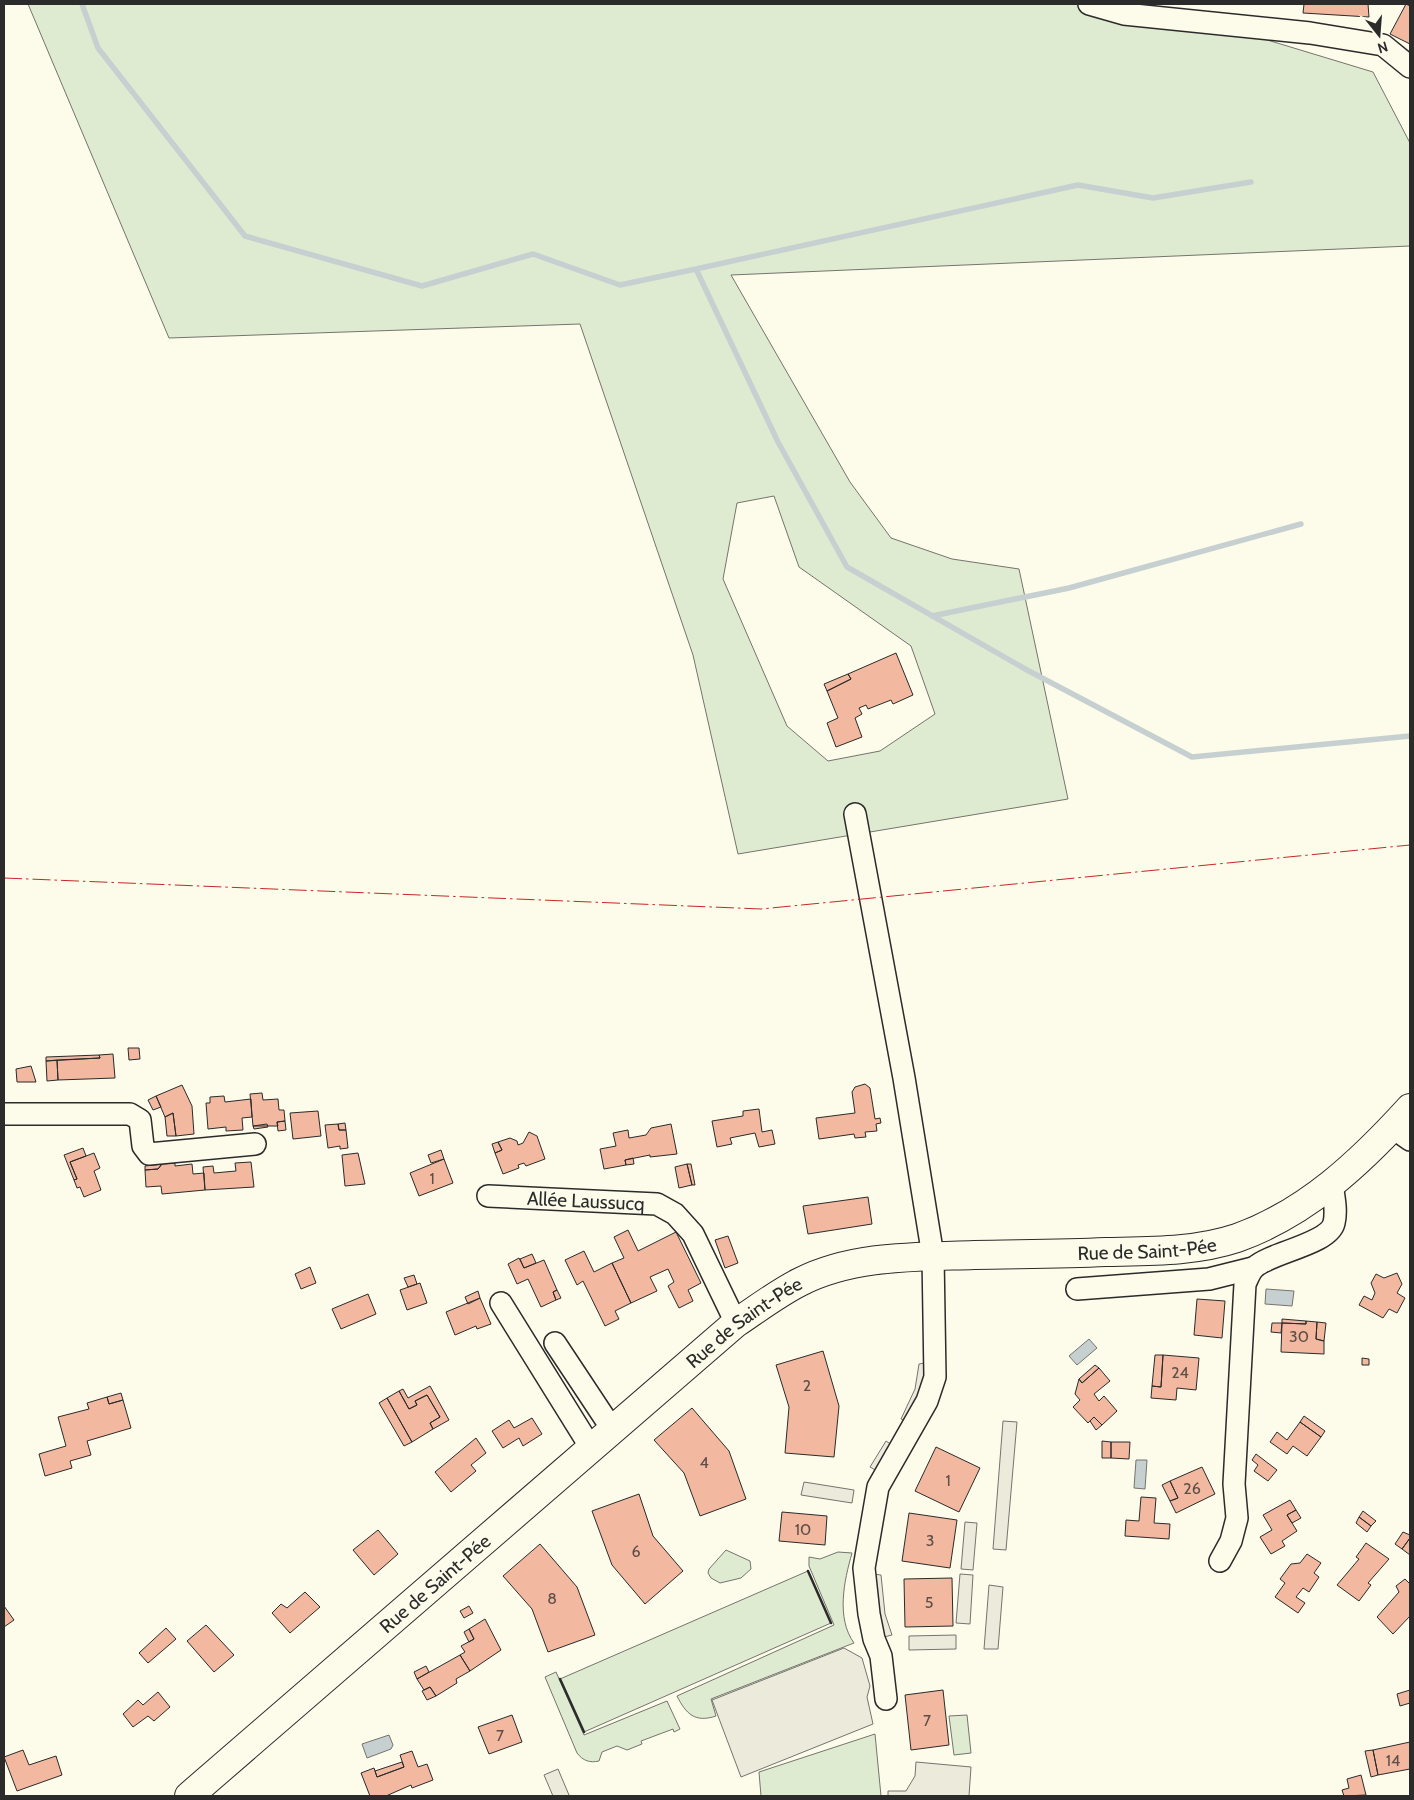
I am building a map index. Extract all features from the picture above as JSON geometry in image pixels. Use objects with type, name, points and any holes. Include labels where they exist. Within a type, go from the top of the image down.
[{"type":"main road","name":"Rue de Saint-Pée","points":[[190,1796],[736,1323],[800,1282],[840,1267],[896,1257],[1158,1251],[1206,1246],[1236,1238],[1265,1226],[1307,1203],[1404,1125]]},
{"type":"street","points":[[1089,4],[1124,14],[1310,33],[1383,45],[1410,67]]},
{"type":"street","points":[[855,814],[904,1078],[933,1256],[935,1377],[927,1401],[878,1487],[864,1568],[869,1614],[881,1656],[886,1699]]},
{"type":"street","points":[[4,1114],[130,1114],[140,1120],[143,1146],[149,1154],[255,1144]]},
{"type":"street","points":[[1077,1289],[1209,1278],[1253,1268],[1268,1258],[1324,1237],[1334,1225],[1335,1207],[1332,1184]]},
{"type":"street","name":"Allée Laussucq","points":[[488,1196],[657,1204],[675,1214],[693,1234],[736,1323]]},
{"type":"street","points":[[1220,1561],[1231,1542],[1237,1518],[1234,1484],[1245,1284],[1253,1268]]},
{"type":"street","points":[[501,1303],[591,1448]]},
{"type":"street","points":[[555,1343],[612,1429]]},
{"type":"green space","points":[[28,4],[1157,4],[1155,6],[1373,72],[1410,143],[1410,246],[731,275],[850,482],[891,538],[952,559],[1019,569],[1068,799],[738,854],[693,655],[580,324],[169,338]],"holes":[[[774,496],[799,567],[911,646],[935,714],[880,751],[828,761],[787,726],[723,579],[737,503]]]},
{"type":"green space","points":[[726,1550],[750,1561],[751,1569],[741,1578],[720,1583],[711,1578],[708,1573],[709,1569]]},
{"type":"green space","points":[[838,1552],[852,1553],[844,1587],[843,1611],[848,1633],[854,1643],[711,1699],[716,1716],[702,1718],[688,1712],[677,1696],[834,1625],[809,1566],[809,1557],[820,1559]]},
{"type":"green space","points":[[808,1571],[831,1623],[584,1732],[560,1679]]},
{"type":"green space","points":[[556,1672],[584,1735],[667,1701],[680,1729],[674,1732],[673,1729],[641,1741],[642,1744],[627,1750],[617,1746],[602,1752],[599,1761],[584,1760],[577,1753],[545,1677]]},
{"type":"green space","points":[[967,1715],[971,1753],[954,1755],[949,1716]]},
{"type":"green space","points":[[875,1734],[881,1796],[761,1796],[759,1772]]},
{"type":"shaded area","points":[[1266,1289],[1294,1291],[1292,1306],[1265,1304]]},
{"type":"shaded area","points":[[1089,1339],[1097,1348],[1077,1365],[1069,1356]]},
{"type":"shaded area","points":[[925,1363],[922,1390],[907,1422],[901,1419],[915,1389],[919,1364]]},
{"type":"shaded area","points":[[1003,1421],[1017,1422],[1006,1550],[993,1549]]},
{"type":"shaded area","points":[[886,1441],[892,1445],[877,1471],[870,1467]]},
{"type":"shaded area","points":[[1136,1460],[1147,1460],[1145,1489],[1134,1488]]},
{"type":"shaded area","points":[[804,1482],[854,1490],[852,1503],[801,1495]]},
{"type":"shaded area","points":[[965,1522],[977,1523],[973,1570],[961,1569]]},
{"type":"shaded area","points":[[873,1574],[881,1575],[885,1614],[892,1635],[884,1637]]},
{"type":"shaded area","points":[[960,1574],[973,1575],[970,1624],[956,1623]]},
{"type":"shaded area","points":[[989,1585],[1003,1587],[998,1649],[984,1649]]},
{"type":"shaded area","points":[[956,1635],[956,1649],[909,1650],[909,1636]]},
{"type":"shaded area","points":[[844,1648],[862,1658],[870,1686],[867,1697],[873,1724],[741,1777],[712,1700]]},
{"type":"shaded area","points":[[389,1735],[393,1745],[391,1749],[367,1758],[362,1744]]},
{"type":"shaded area","points":[[916,1762],[971,1767],[969,1796],[888,1796],[888,1791],[906,1791],[915,1776]]},
{"type":"shaded area","points":[[558,1769],[569,1795],[553,1796],[544,1775]]},
{"type":"building","points":[[1304,4],[1368,4],[1369,17],[1303,13]]},
{"type":"building","points":[[1406,4],[1410,6],[1410,44],[1390,34]]},
{"type":"building","points":[[896,653],[913,695],[893,704],[891,700],[868,709],[866,705],[859,708],[862,714],[855,718],[862,737],[836,747],[827,723],[838,718],[827,691],[851,679],[848,674]]},
{"type":"building","points":[[848,674],[851,679],[827,691],[824,684]]},
{"type":"building","points":[[128,1048],[139,1048],[140,1059],[129,1060]]},
{"type":"building","points":[[113,1054],[115,1078],[58,1080],[57,1060],[100,1058],[99,1055]]},
{"type":"building","points":[[99,1055],[100,1058],[46,1061],[46,1057]]},
{"type":"building","points":[[57,1060],[58,1080],[47,1081],[46,1061]]},
{"type":"building","points":[[31,1066],[36,1082],[17,1082],[16,1069]]},
{"type":"building","points":[[865,1084],[870,1088],[875,1119],[880,1118],[881,1123],[876,1124],[877,1131],[865,1132],[866,1137],[855,1138],[854,1134],[819,1139],[816,1118],[855,1113],[852,1092],[855,1087]]},
{"type":"building","points":[[182,1085],[192,1106],[194,1134],[176,1136],[173,1113],[165,1117],[156,1096]]},
{"type":"building","points":[[262,1093],[263,1100],[278,1099],[279,1110],[284,1110],[285,1121],[277,1122],[278,1126],[253,1126],[250,1094]]},
{"type":"building","points":[[156,1096],[161,1107],[153,1110],[148,1100]]},
{"type":"building","points":[[224,1096],[225,1102],[251,1099],[252,1117],[242,1118],[243,1130],[226,1131],[226,1127],[208,1129],[206,1103],[210,1103],[210,1097]]},
{"type":"building","points":[[759,1109],[762,1132],[772,1130],[775,1144],[759,1147],[755,1133],[730,1138],[732,1144],[717,1147],[712,1121],[743,1116],[743,1111]]},
{"type":"building","points":[[318,1111],[321,1136],[293,1139],[290,1113]]},
{"type":"building","points":[[173,1113],[176,1136],[167,1136],[165,1117]]},
{"type":"building","points":[[285,1121],[286,1130],[278,1131],[277,1122]]},
{"type":"building","points":[[345,1123],[346,1130],[339,1130],[338,1124]]},
{"type":"building","points":[[267,1124],[268,1127],[254,1129],[253,1126]]},
{"type":"building","points":[[338,1124],[339,1130],[346,1130],[348,1148],[340,1149],[340,1146],[328,1148],[325,1125]]},
{"type":"building","points":[[671,1124],[677,1154],[650,1157],[650,1155],[625,1160],[626,1165],[604,1169],[600,1149],[616,1146],[613,1133],[628,1130],[629,1138],[646,1135],[651,1128]]},
{"type":"building","points":[[529,1132],[537,1136],[545,1159],[526,1166],[524,1163],[518,1165],[519,1168],[503,1174],[495,1153],[502,1150],[498,1142],[510,1138],[517,1141],[518,1145],[523,1143]]},
{"type":"building","points":[[498,1142],[502,1150],[495,1153],[492,1144]]},
{"type":"building","points":[[83,1148],[86,1156],[70,1162],[77,1179],[74,1180],[64,1155]]},
{"type":"building","points":[[441,1150],[444,1159],[431,1163],[428,1155]]},
{"type":"building","points":[[94,1153],[100,1168],[94,1171],[101,1190],[84,1197],[80,1187],[77,1188],[74,1180],[77,1179],[70,1162]]},
{"type":"building","points":[[358,1153],[365,1184],[345,1186],[342,1155]]},
{"type":"building","points":[[633,1158],[634,1164],[626,1165],[625,1160]]},
{"type":"building","points":[[444,1159],[453,1183],[419,1196],[410,1173]]},
{"type":"building","points":[[251,1162],[254,1187],[205,1190],[203,1167],[213,1166],[214,1173],[236,1171],[235,1163]]},
{"type":"building","points":[[175,1163],[175,1166],[192,1164],[193,1174],[204,1173],[205,1190],[162,1194],[161,1186],[146,1187],[145,1170],[158,1169],[162,1164]]},
{"type":"building","points":[[162,1164],[158,1169],[145,1170],[145,1166]]},
{"type":"building","points":[[687,1164],[691,1164],[695,1185],[692,1185]]},
{"type":"building","points":[[687,1164],[692,1185],[679,1188],[675,1167]]},
{"type":"building","points":[[868,1197],[872,1224],[808,1234],[803,1206]]},
{"type":"building","points":[[628,1230],[638,1251],[676,1232],[701,1283],[688,1290],[693,1301],[679,1308],[668,1286],[674,1282],[668,1269],[650,1277],[657,1291],[631,1303],[612,1263],[624,1258],[614,1237]]},
{"type":"building","points":[[728,1236],[738,1263],[725,1268],[715,1240]]},
{"type":"building","points":[[584,1251],[594,1272],[612,1263],[631,1303],[615,1311],[619,1319],[605,1326],[583,1281],[577,1285],[565,1260]]},
{"type":"building","points":[[532,1254],[536,1263],[524,1268],[520,1259]]},
{"type":"building","points":[[519,1258],[524,1268],[544,1260],[557,1290],[553,1292],[556,1300],[541,1307],[528,1279],[517,1284],[508,1264]]},
{"type":"building","points":[[310,1267],[316,1283],[301,1289],[295,1274]]},
{"type":"building","points":[[1397,1273],[1402,1284],[1397,1293],[1405,1298],[1397,1313],[1389,1309],[1383,1318],[1359,1305],[1364,1296],[1372,1300],[1375,1293],[1371,1283],[1376,1274],[1384,1278]]},
{"type":"building","points":[[414,1275],[417,1284],[408,1287],[404,1278]]},
{"type":"building","points":[[420,1283],[427,1303],[407,1310],[400,1290]]},
{"type":"building","points":[[557,1290],[561,1298],[556,1300],[553,1292]]},
{"type":"building","points":[[478,1291],[480,1298],[468,1304],[465,1297]]},
{"type":"building","points":[[368,1294],[376,1314],[341,1329],[332,1309]]},
{"type":"building","points":[[480,1298],[491,1324],[477,1329],[476,1326],[455,1335],[446,1312]]},
{"type":"building","points":[[1197,1299],[1225,1301],[1222,1338],[1194,1335]]},
{"type":"building","points":[[1282,1319],[1306,1321],[1306,1324],[1282,1323]]},
{"type":"building","points":[[1306,1321],[1317,1322],[1316,1339],[1324,1341],[1324,1354],[1281,1352],[1282,1323],[1306,1324]]},
{"type":"building","points":[[1317,1322],[1326,1323],[1324,1341],[1316,1339]]},
{"type":"building","points":[[1272,1323],[1282,1323],[1281,1333],[1271,1332]]},
{"type":"building","points":[[823,1351],[839,1406],[834,1457],[785,1453],[789,1407],[776,1365]]},
{"type":"building","points":[[1155,1355],[1163,1355],[1161,1387],[1152,1386]]},
{"type":"building","points":[[1163,1355],[1199,1358],[1196,1390],[1177,1388],[1176,1400],[1151,1398],[1152,1386],[1161,1387]]},
{"type":"building","points":[[1362,1358],[1369,1359],[1369,1365],[1362,1365]]},
{"type":"building","points":[[1095,1365],[1099,1368],[1082,1383],[1079,1379]]},
{"type":"building","points":[[1099,1368],[1110,1381],[1094,1394],[1099,1401],[1104,1396],[1117,1411],[1102,1425],[1094,1417],[1088,1423],[1073,1407],[1080,1400],[1075,1394],[1079,1379],[1082,1383]]},
{"type":"building","points":[[430,1386],[449,1420],[433,1429],[430,1423],[440,1417],[427,1395],[415,1401],[417,1405],[409,1409],[399,1391],[403,1389],[408,1398]]},
{"type":"building","points":[[399,1391],[409,1409],[417,1405],[415,1401],[427,1395],[440,1417],[430,1423],[433,1429],[412,1442],[387,1398]]},
{"type":"building","points":[[121,1393],[123,1400],[109,1404],[107,1397]]},
{"type":"building","points":[[107,1397],[109,1404],[123,1400],[131,1428],[87,1441],[91,1455],[70,1461],[72,1468],[45,1476],[39,1454],[66,1446],[58,1417],[89,1409],[87,1403]]},
{"type":"building","points":[[387,1398],[412,1442],[404,1446],[379,1403]]},
{"type":"building","points":[[692,1408],[729,1451],[746,1499],[700,1516],[684,1473],[654,1440]]},
{"type":"building","points":[[1304,1416],[1325,1431],[1321,1437],[1300,1422]]},
{"type":"building","points":[[1094,1417],[1102,1425],[1096,1430],[1090,1421]]},
{"type":"building","points":[[532,1418],[542,1434],[523,1446],[519,1438],[503,1448],[492,1431],[509,1420],[514,1428]]},
{"type":"building","points":[[1300,1422],[1321,1437],[1307,1456],[1293,1446],[1287,1454],[1270,1442],[1277,1432],[1287,1440]]},
{"type":"building","points":[[476,1438],[486,1453],[471,1465],[476,1471],[451,1492],[435,1472]]},
{"type":"building","points":[[1102,1441],[1111,1442],[1111,1458],[1102,1458]]},
{"type":"building","points":[[1111,1442],[1130,1442],[1129,1459],[1111,1458]]},
{"type":"building","points":[[936,1447],[980,1468],[959,1512],[915,1491]]},
{"type":"building","points":[[1256,1454],[1277,1470],[1268,1481],[1254,1471],[1258,1465],[1252,1460]]},
{"type":"building","points":[[1202,1467],[1215,1494],[1176,1513],[1170,1501],[1178,1498],[1170,1481]]},
{"type":"building","points":[[1170,1481],[1178,1498],[1170,1501],[1162,1485]]},
{"type":"building","points":[[639,1494],[653,1536],[683,1571],[645,1604],[612,1565],[592,1511]]},
{"type":"building","points":[[1141,1497],[1156,1498],[1154,1523],[1170,1524],[1169,1539],[1125,1536],[1126,1520],[1139,1521]]},
{"type":"building","points":[[1290,1500],[1296,1510],[1287,1515],[1297,1531],[1282,1541],[1285,1546],[1271,1554],[1260,1537],[1272,1530],[1263,1515]]},
{"type":"building","points":[[1296,1510],[1301,1518],[1292,1523],[1287,1515]]},
{"type":"building","points":[[1363,1511],[1376,1521],[1371,1526],[1359,1517]]},
{"type":"building","points":[[782,1512],[827,1516],[825,1545],[779,1541]]},
{"type":"building","points":[[909,1513],[957,1520],[950,1568],[902,1561]]},
{"type":"building","points":[[1359,1517],[1371,1526],[1367,1532],[1356,1523]]},
{"type":"building","points":[[378,1530],[398,1554],[374,1575],[353,1550]]},
{"type":"building","points":[[1403,1532],[1410,1535],[1410,1538],[1402,1549],[1395,1544]]},
{"type":"building","points":[[1410,1538],[1410,1555],[1402,1549]]},
{"type":"building","points":[[1366,1543],[1389,1559],[1368,1583],[1371,1585],[1359,1601],[1337,1585],[1359,1559],[1356,1557]]},
{"type":"building","points":[[540,1544],[577,1587],[595,1635],[548,1652],[532,1609],[503,1576]]},
{"type":"building","points":[[1307,1554],[1321,1563],[1314,1573],[1319,1577],[1309,1592],[1303,1588],[1296,1597],[1305,1603],[1298,1613],[1275,1597],[1285,1583],[1280,1579],[1291,1564],[1300,1563]]},
{"type":"building","points":[[952,1578],[953,1626],[905,1627],[904,1579]]},
{"type":"building","points":[[1405,1579],[1410,1584],[1410,1616],[1393,1634],[1377,1617],[1399,1592],[1396,1586]]},
{"type":"building","points":[[305,1592],[320,1607],[290,1633],[272,1613],[281,1604],[287,1608]]},
{"type":"building","points":[[4,1606],[14,1620],[4,1627]]},
{"type":"building","points":[[469,1606],[473,1613],[464,1618],[460,1611]]},
{"type":"building","points":[[485,1619],[501,1650],[470,1671],[460,1655],[465,1652],[461,1646],[474,1639],[469,1629]]},
{"type":"building","points":[[206,1625],[234,1655],[214,1672],[187,1641]]},
{"type":"building","points":[[166,1628],[176,1639],[148,1663],[139,1653]]},
{"type":"building","points":[[469,1629],[474,1639],[469,1642],[464,1632]]},
{"type":"building","points":[[460,1655],[470,1671],[456,1679],[457,1683],[436,1696],[430,1687],[424,1690],[417,1679]]},
{"type":"building","points":[[426,1666],[429,1672],[417,1679],[414,1672]]},
{"type":"building","points":[[430,1687],[436,1696],[427,1700],[422,1691]]},
{"type":"building","points":[[943,1690],[949,1745],[911,1750],[905,1695]]},
{"type":"building","points":[[1410,1690],[1410,1703],[1400,1706],[1397,1694]]},
{"type":"building","points":[[158,1692],[170,1707],[154,1721],[148,1716],[133,1727],[123,1714],[138,1700],[143,1705]]},
{"type":"building","points":[[512,1715],[522,1742],[489,1754],[478,1727]]},
{"type":"building","points":[[1410,1742],[1410,1769],[1378,1775],[1373,1750]]},
{"type":"building","points":[[23,1750],[29,1765],[56,1756],[62,1775],[17,1791],[4,1757]]},
{"type":"building","points":[[1373,1750],[1378,1775],[1371,1777],[1365,1751]]},
{"type":"building","points":[[412,1751],[418,1767],[427,1764],[433,1780],[412,1788],[411,1785],[386,1796],[370,1796],[361,1773],[374,1768],[377,1777],[404,1767],[400,1755]]},
{"type":"building","points":[[402,1762],[404,1767],[377,1777],[375,1771]]},
{"type":"building","points":[[1361,1775],[1366,1795],[1344,1796],[1342,1790],[1349,1788],[1347,1779]]},
{"type":"waterway","points":[[82,4],[98,48],[245,236],[422,286],[533,254],[620,285],[696,269],[778,442],[847,567],[1027,670],[1192,757],[1410,736]]},
{"type":"waterway","points":[[696,269],[1078,185],[1153,198],[1251,182]]},
{"type":"waterway","points":[[932,616],[1069,588],[1301,524]]},
{"type":"wall","points":[[808,1571],[831,1623]]},
{"type":"wall","points":[[560,1679],[584,1732]]},
{"type":"power","points":[[4,878],[761,909],[1410,845]]}]
